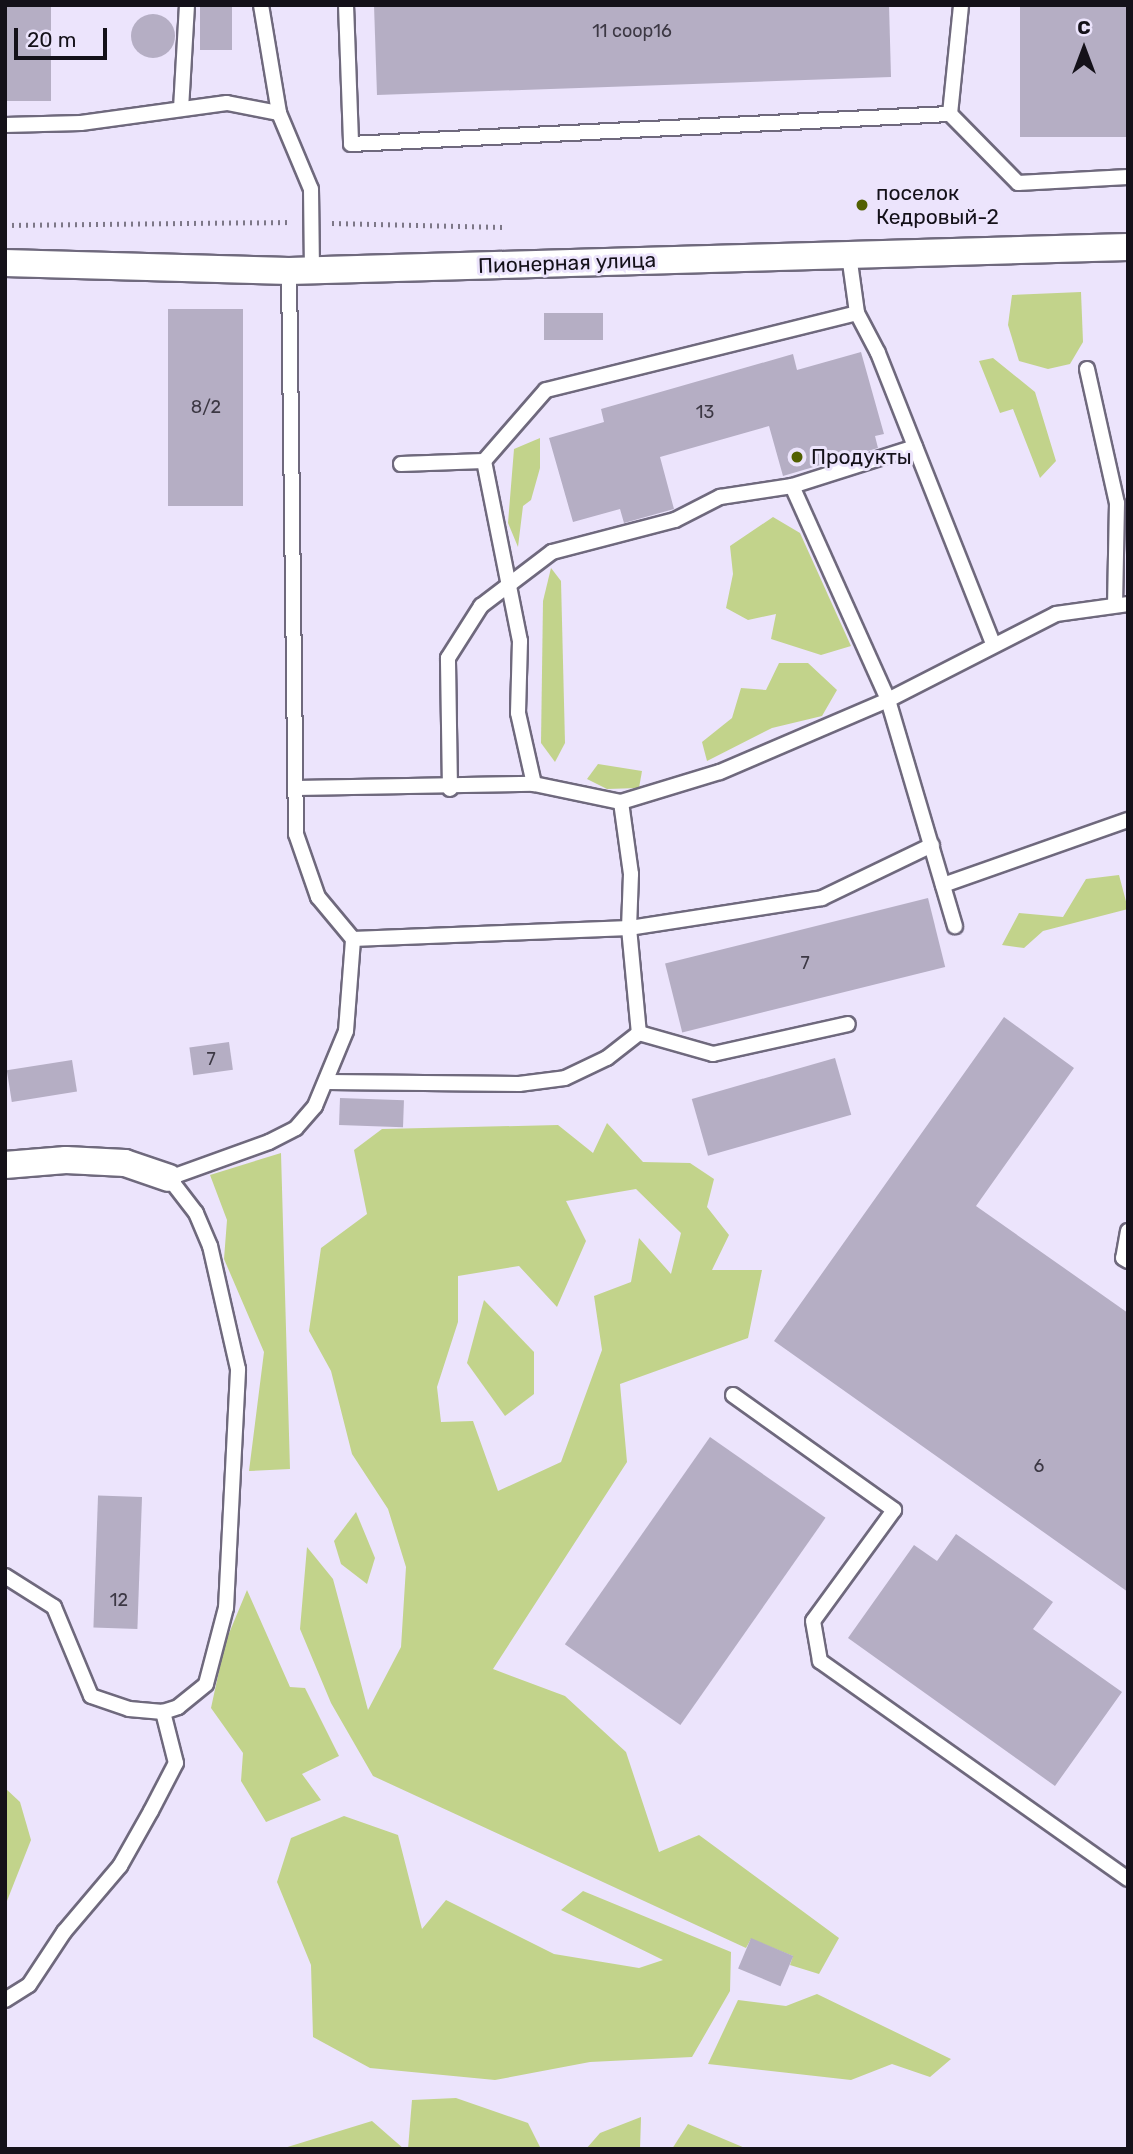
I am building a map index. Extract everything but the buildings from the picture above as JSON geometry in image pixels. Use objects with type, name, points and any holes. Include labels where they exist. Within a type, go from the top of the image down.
[{"type":"street","name":"Пионерная улица","points":[[5,263],[301,271],[1128,247]]},
{"type":"street","points":[[5,1165],[66,1160],[125,1163],[169,1178]]},
{"type":"lane","points":[[181,109],[187,5]]},
{"type":"lane","points":[[5,1576],[54,1607],[91,1696],[129,1709],[163,1712],[178,1707],[206,1684],[226,1608],[238,1369],[210,1246],[196,1213],[169,1178],[296,1128],[329,1082],[346,1031],[353,939],[318,897],[296,834],[301,271],[311,222],[311,189],[300,153],[279,113],[261,5]]},
{"type":"lane","points":[[346,5],[351,144],[950,114],[1018,183],[1128,177]]},
{"type":"lane","points":[[950,114],[961,5]]},
{"type":"lane","points":[[5,125],[81,123],[227,103],[279,113]]},
{"type":"lane","points":[[849,255],[857,313],[915,447],[993,643]]},
{"type":"lane","points":[[401,464],[484,461],[547,390],[857,313]]},
{"type":"lane","points":[[296,788],[450,789],[534,785],[621,802],[720,772],[888,700],[993,643],[1056,614],[1121,604],[1117,503],[1087,369]]},
{"type":"lane","points":[[450,789],[448,658],[481,607],[552,551],[675,520],[720,496],[792,486],[915,447]]},
{"type":"lane","points":[[484,461],[520,641],[518,713],[534,785]]},
{"type":"lane","points":[[792,486],[888,700],[955,926]]},
{"type":"lane","points":[[621,802],[631,874],[629,928],[639,1034]]},
{"type":"lane","points":[[943,885],[1128,820]]},
{"type":"lane","points":[[353,939],[629,928],[822,898],[932,845]]},
{"type":"lane","points":[[639,1034],[713,1054],[848,1024]]},
{"type":"lane","points":[[329,1082],[519,1084],[565,1078],[607,1058],[639,1034]]},
{"type":"lane","points":[[1128,1231],[1123,1258],[1128,1261]]},
{"type":"lane","points":[[733,1395],[894,1510],[813,1621],[820,1661],[1128,1879]]},
{"type":"lane","points":[[5,2000],[29,1984],[64,1932],[120,1866],[151,1811],[176,1763],[163,1712]]},
{"type":"path","points":[[5,225],[311,222],[503,227]]},
{"type":"green space","points":[[1081,292],[1083,342],[1070,364],[1048,369],[1019,361],[1008,325],[1012,295]]},
{"type":"green space","points":[[993,358],[1035,392],[1056,461],[1040,478],[1013,409],[1000,413],[979,361]]},
{"type":"green space","points":[[540,438],[540,468],[531,500],[523,506],[518,547],[508,523],[514,449]]},
{"type":"green space","points":[[773,517],[800,533],[851,646],[821,655],[771,639],[776,614],[748,620],[726,608],[733,574],[730,546]]},
{"type":"green space","points":[[551,568],[561,581],[565,743],[555,762],[541,743],[543,601]]},
{"type":"green space","points":[[779,663],[808,663],[837,690],[822,716],[772,728],[707,761],[702,742],[732,718],[741,688],[766,690]]},
{"type":"green space","points":[[598,764],[642,771],[639,788],[607,789],[587,779]]},
{"type":"green space","points":[[1119,875],[1128,909],[1043,931],[1024,948],[1002,945],[1019,913],[1063,917],[1086,879]]},
{"type":"green space","points":[[607,1123],[643,1162],[690,1163],[714,1179],[707,1207],[729,1235],[712,1270],[762,1270],[748,1338],[620,1384],[627,1462],[493,1669],[565,1696],[626,1752],[659,1852],[699,1835],[839,1938],[819,1974],[790,1965],[793,1956],[751,1939],[746,1948],[373,1776],[331,1703],[300,1629],[307,1547],[333,1579],[368,1710],[401,1647],[406,1567],[388,1509],[352,1454],[331,1371],[309,1331],[321,1248],[367,1214],[354,1150],[382,1129],[558,1125],[593,1153]],"holes":[[[636,1189],[681,1233],[671,1274],[639,1238],[631,1282],[594,1296],[602,1350],[561,1462],[498,1491],[473,1421],[441,1422],[437,1387],[458,1322],[458,1276],[519,1266],[557,1307],[586,1241],[566,1201]]]},
{"type":"green space","points":[[281,1153],[290,1469],[249,1471],[264,1352],[224,1259],[227,1220],[210,1175]]},
{"type":"green space","points":[[484,1300],[534,1352],[534,1394],[505,1416],[467,1363]]},
{"type":"green space","points":[[356,1512],[375,1558],[367,1584],[341,1564],[334,1541]]},
{"type":"green space","points":[[247,1590],[290,1687],[305,1688],[339,1756],[302,1774],[321,1800],[266,1822],[241,1781],[243,1753],[211,1708],[225,1643]]},
{"type":"green space","points":[[5,1788],[20,1802],[31,1840],[5,1906]]},
{"type":"green space","points":[[344,1816],[398,1835],[422,1929],[446,1900],[554,1954],[639,1968],[663,1960],[561,1910],[583,1891],[731,1952],[730,1991],[692,2057],[590,2062],[495,2080],[370,2068],[313,2037],[311,1965],[277,1882],[291,1838]]},
{"type":"green space","points":[[817,1994],[951,2059],[930,2077],[892,2064],[851,2080],[708,2064],[738,2000],[786,2006]]},
{"type":"green space","points":[[456,2098],[528,2123],[541,2149],[408,2149],[412,2100]]},
{"type":"green space","points":[[641,2117],[640,2149],[586,2149],[600,2133]]},
{"type":"green space","points":[[372,2121],[404,2149],[281,2149]]},
{"type":"green space","points":[[688,2124],[745,2148],[747,2149],[672,2149]]},
{"type":"place","name":"поселок Кедровый-2","points":[[862,205]]},
{"type":"place","name":"Продукты","points":[[797,457]]}]
